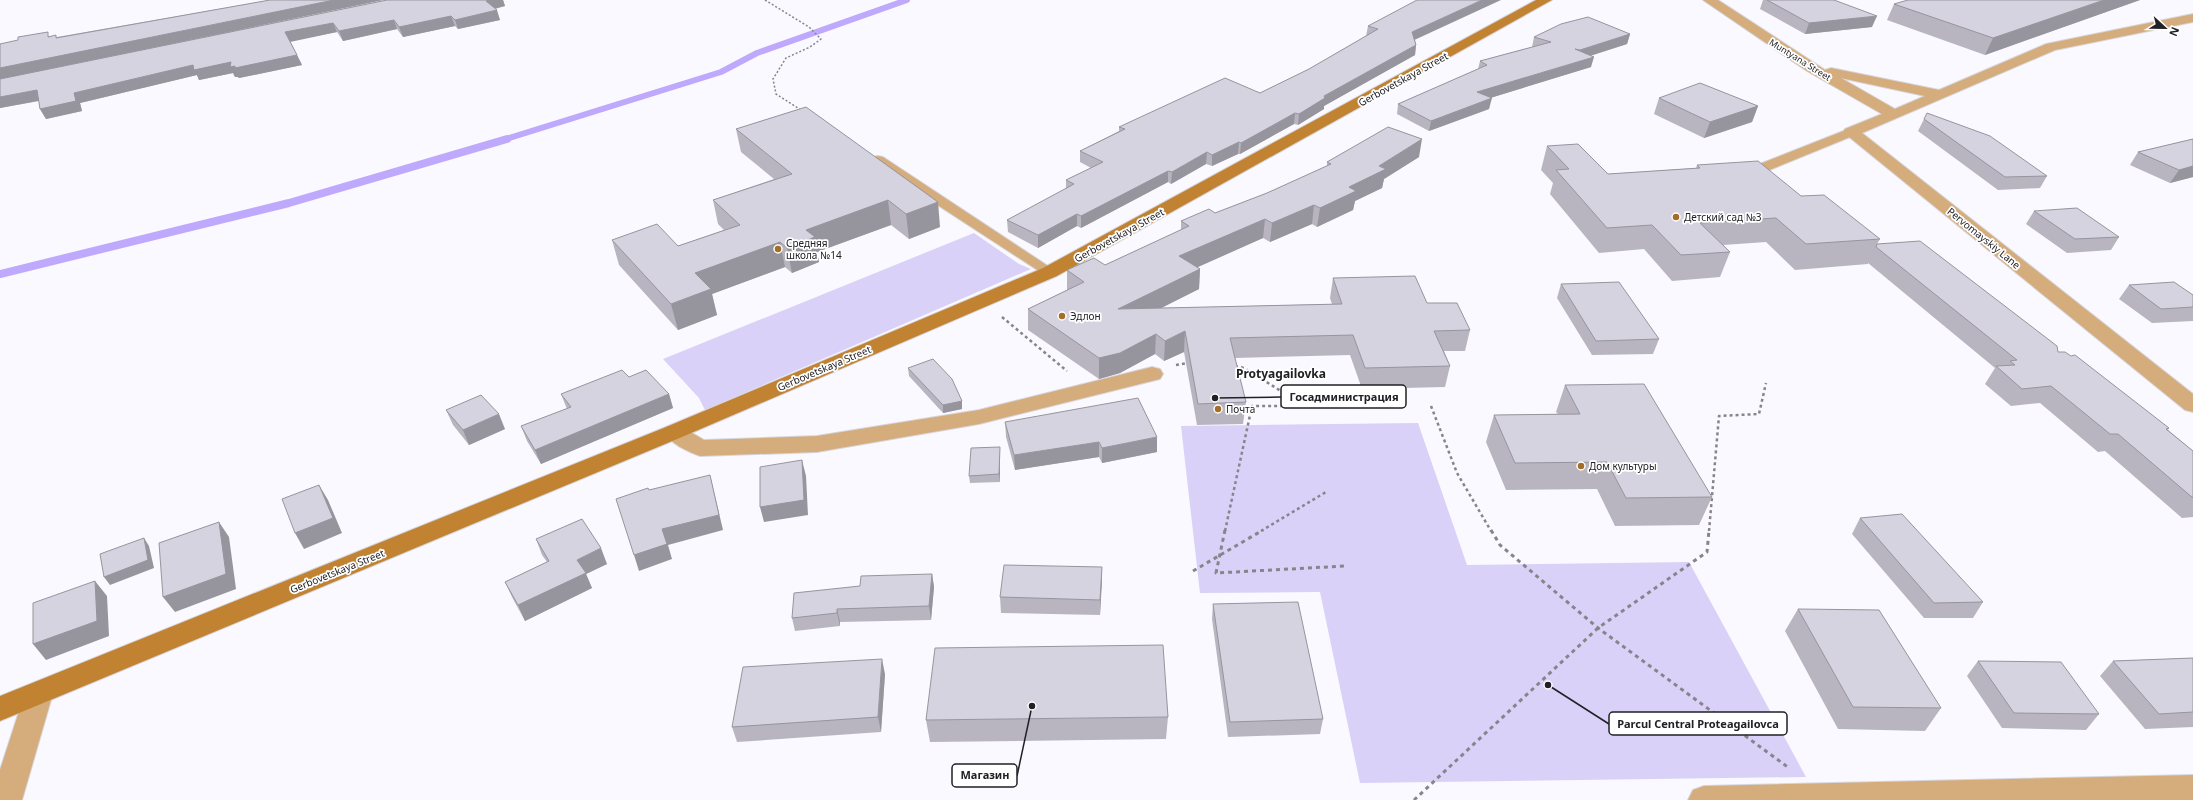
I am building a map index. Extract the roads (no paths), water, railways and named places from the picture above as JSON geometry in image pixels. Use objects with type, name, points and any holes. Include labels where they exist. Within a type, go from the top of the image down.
[{"type":"street","name":"Gerbovetskaya Street","points":[[0,710],[674,432],[1050,272],[1546,0]]},
{"type":"street","name":"Muntyana Street","points":[[1709,0],[1812,68],[1894,115]]},
{"type":"street","points":[[1851,132],[1942,95],[2051,47],[2193,18]]},
{"type":"street","points":[[1812,68],[1942,95]]},
{"type":"street","name":"Pervomayskiy Lane","points":[[1851,132],[2193,406]]},
{"type":"street","points":[[674,432],[700,448],[817,444],[979,417],[1152,374]]},
{"type":"street","points":[[6,800],[39,694]]},
{"type":"street","points":[[1704,800],[2193,789]]},
{"type":"lane","points":[[1757,170],[1851,132]]},
{"type":"lane","points":[[867,153],[1050,272]]},
{"type":"waterway","points":[[503,140],[721,72],[757,53],[907,0]]},
{"type":"waterway","points":[[0,274],[289,203],[507,139]]},
{"type":"place","name":"Детский сад №3","points":[[1676,217]]},
{"type":"place","name":"Средняя школа №14","points":[[778,249]]},
{"type":"place","name":"Эдлон","points":[[1062,316]]},
{"type":"place","name":"Госадминистрация","points":[[1215,398]]},
{"type":"place","name":"Почта","points":[[1218,409]]},
{"type":"place","name":"Дом культуры","points":[[1581,466]]},
{"type":"place","name":"Parcul Central Proteagailovca","points":[[1548,685]]},
{"type":"place","name":"Магазин","points":[[1032,706]]},
{"type":"district","name":"Protyagailovka","points":[[1281,374]]}]
